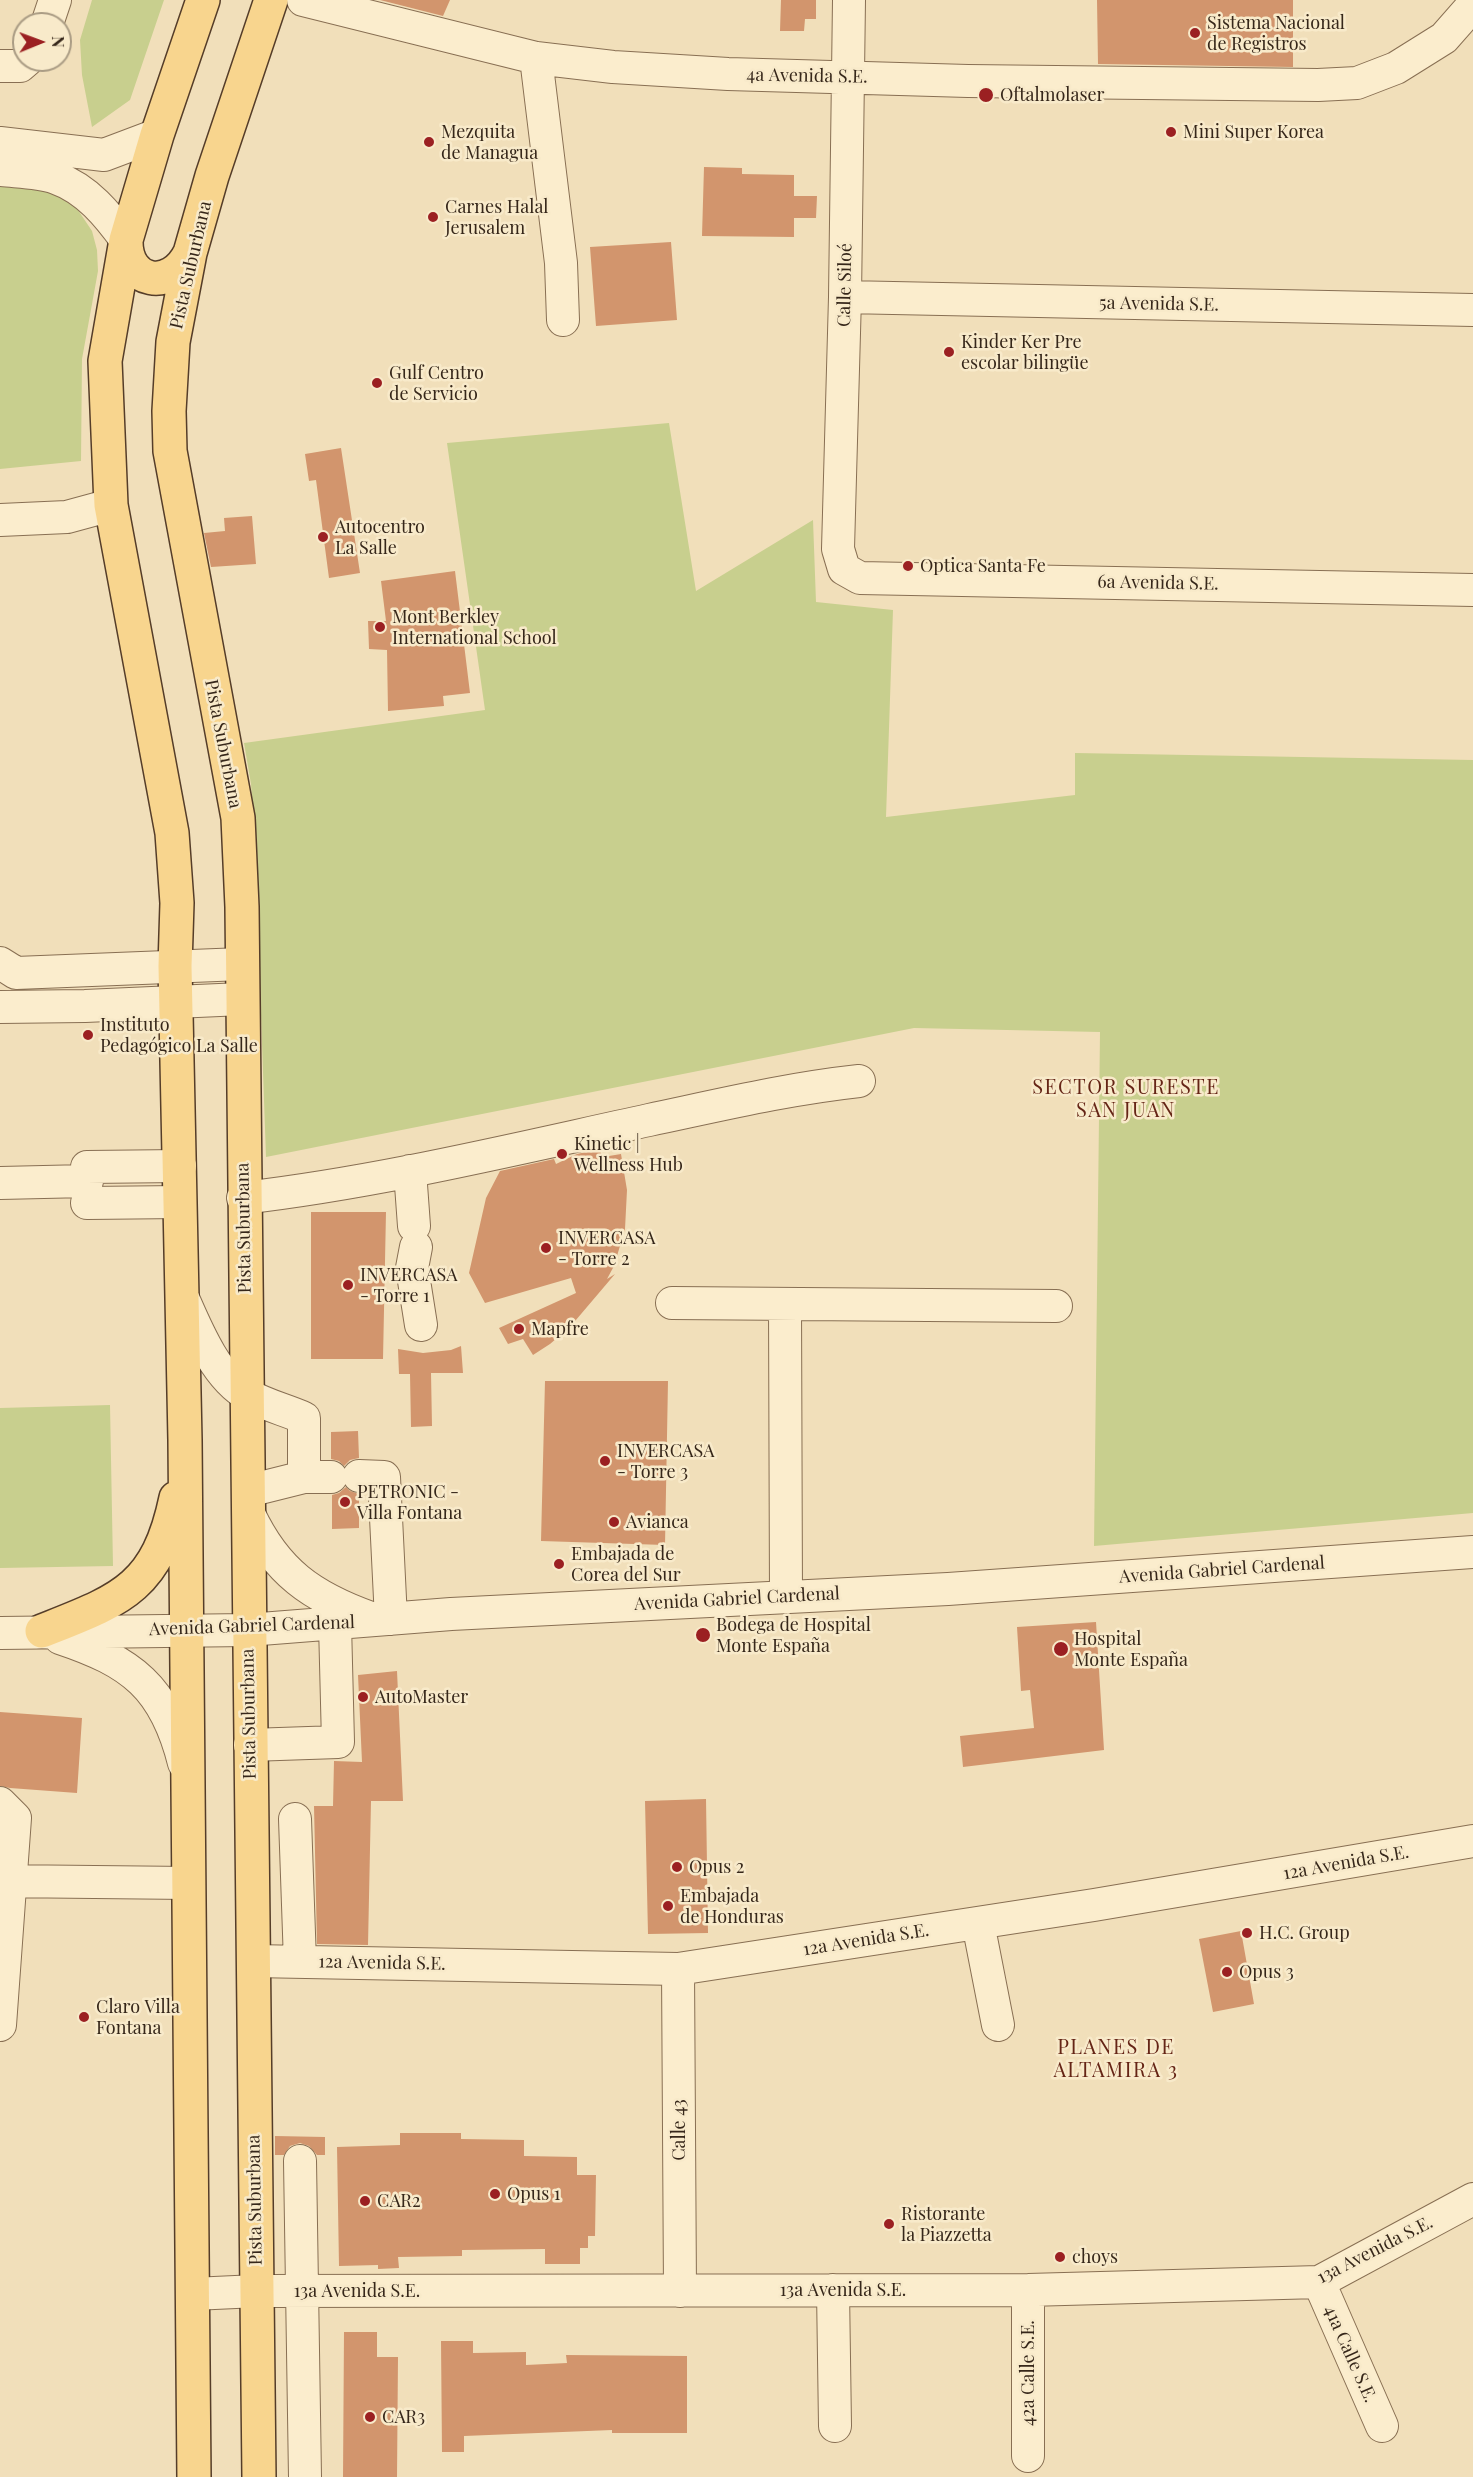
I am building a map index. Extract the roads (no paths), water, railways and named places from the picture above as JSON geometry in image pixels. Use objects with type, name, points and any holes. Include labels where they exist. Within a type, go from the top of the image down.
[{"type":"main road","points":[[194,2477],[185,1440],[175,966],[177,903],[171,833],[111,505],[105,361],[126,240],[157,135],[203,0]]},
{"type":"main road","name":"Pista Suburbana","points":[[259,2477],[242,964],[237,818],[170,451],[169,411],[173,342],[190,252],[212,176],[271,0]]},
{"type":"main road","points":[[126,240],[125,251],[136,270],[145,276],[167,277],[177,272],[190,252]]},
{"type":"main road","points":[[42,1631],[112,1602],[126,1592],[148,1569],[163,1542],[173,1512],[185,1440]]},
{"type":"street","name":"4a Avenida S.E.","points":[[303,0],[536,58],[612,67],[728,74],[968,81],[1318,85],[1357,83],[1396,68],[1444,38],[1473,5]]},
{"type":"street","name":"Calle Siloé","points":[[844,569],[838,549],[845,297],[849,0]]},
{"type":"street","points":[[536,58],[561,263],[563,320]]},
{"type":"street","points":[[0,170],[59,165],[104,155],[157,135]]},
{"type":"street","points":[[0,143],[59,165],[102,208],[126,240]]},
{"type":"street","name":"5a Avenida S.E.","points":[[845,297],[1473,310]]},
{"type":"street","points":[[0,520],[67,517],[111,505]]},
{"type":"street","name":"6a Avenida S.E.","points":[[844,569],[860,578],[1473,590]]},
{"type":"street","points":[[242,964],[8,968],[8,1006],[85,1006],[242,999]]},
{"type":"street","points":[[243,1198],[410,1171],[801,1087],[859,1081]]},
{"type":"street","points":[[87,1184],[180,1166]]},
{"type":"street","points":[[410,1171],[415,1236],[412,1268],[421,1326]]},
{"type":"street","points":[[0,1183],[87,1184],[180,1202]]},
{"type":"street","points":[[183,1296],[198,1332],[227,1379],[247,1395],[304,1418],[332,1477]]},
{"type":"street","points":[[672,1303],[1056,1306]]},
{"type":"street","points":[[784,1304],[786,1597]]},
{"type":"street","points":[[332,1477],[384,1477],[384,1620],[336,1605],[294,1578],[272,1556],[249,1503],[332,1477]]},
{"type":"street","name":"Avenida Gabriel Cardenal","points":[[0,1633],[248,1630],[451,1614],[948,1589],[1473,1552]]},
{"type":"street","points":[[250,1745],[338,1742],[335,1623]]},
{"type":"street","points":[[42,1631],[77,1643],[117,1662],[152,1690],[173,1728],[189,1784]]},
{"type":"street","points":[[0,1803],[15,1818],[5,1881],[0,2025]]},
{"type":"street","points":[[295,1819],[300,1962]]},
{"type":"street","name":"12a Avenida S.E.","points":[[253,1962],[678,1969],[978,1923],[1473,1841]]},
{"type":"street","points":[[5,1881],[189,1883]]},
{"type":"street","points":[[978,1923],[998,2025]]},
{"type":"street","name":"Calle 43","points":[[678,1969],[681,2291]]},
{"type":"street","points":[[300,2161],[305,2477]]},
{"type":"street","name":"13a Avenida S.E.","points":[[193,2294],[257,2291],[1028,2290],[1319,2282],[1473,2199]]},
{"type":"street","name":"41a Calle S.E.","points":[[1319,2282],[1382,2426]]},
{"type":"street","points":[[834,2290],[835,2426]]},
{"type":"street","name":"42a Calle S.E.","points":[[1028,2290],[1028,2456]]},
{"type":"place","name":"Sistema Nacional de Registros","points":[[1195,33]]},
{"type":"place","name":"Oftalmolaser","points":[[986,95]]},
{"type":"place","name":"Mini Super Korea","points":[[1171,132]]},
{"type":"place","name":"Mezquita de Managua","points":[[429,142]]},
{"type":"place","name":"Carnes Halal Jerusalem","points":[[433,217]]},
{"type":"place","name":"Kinder Ker Pre escolar bilingüe","points":[[949,352]]},
{"type":"place","name":"Gulf Centro de Servicio","points":[[377,383]]},
{"type":"place","name":"Autocentro La Salle","points":[[323,537]]},
{"type":"place","name":"Optica Santa Fe","points":[[908,566]]},
{"type":"place","name":"Mont Berkley International School","points":[[380,627]]},
{"type":"place","name":"Instituto Pedagógico La Salle","points":[[88,1035]]},
{"type":"place","name":"Kinetic | Wellness Hub","points":[[562,1154]]},
{"type":"place","name":"INVERCASA - Torre 2","points":[[546,1248]]},
{"type":"place","name":"INVERCASA - Torre 1","points":[[348,1285]]},
{"type":"place","name":"Mapfre","points":[[519,1329]]},
{"type":"place","name":"INVERCASA - Torre 3","points":[[605,1461]]},
{"type":"place","name":"PETRONIC - Villa Fontana","points":[[345,1502]]},
{"type":"place","name":"Avianca","points":[[614,1522]]},
{"type":"place","name":"Embajada de Corea del Sur","points":[[559,1564]]},
{"type":"place","name":"Bodega de Hospital Monte España","points":[[703,1635]]},
{"type":"place","name":"Hospital Monte España","points":[[1061,1649]]},
{"type":"place","name":"AutoMaster","points":[[363,1697]]},
{"type":"place","name":"Opus 2","points":[[677,1867]]},
{"type":"place","name":"Embajada de Honduras","points":[[668,1906]]},
{"type":"place","name":"H.C. Group","points":[[1247,1933]]},
{"type":"place","name":"Opus 3","points":[[1227,1972]]},
{"type":"place","name":"Claro Villa Fontana","points":[[84,2017]]},
{"type":"place","name":"Opus 1","points":[[495,2194]]},
{"type":"place","name":"CAR2","points":[[365,2201]]},
{"type":"place","name":"Ristorante la Piazzetta","points":[[889,2224]]},
{"type":"place","name":"choys","points":[[1060,2257]]},
{"type":"place","name":"CAR3","points":[[370,2417]]},
{"type":"district","name":"SECTOR SURESTE SAN JUAN","points":[[1126,1100]]},
{"type":"district","name":"PLANES DE ALTAMIRA 3","points":[[1116,2060]]}]
